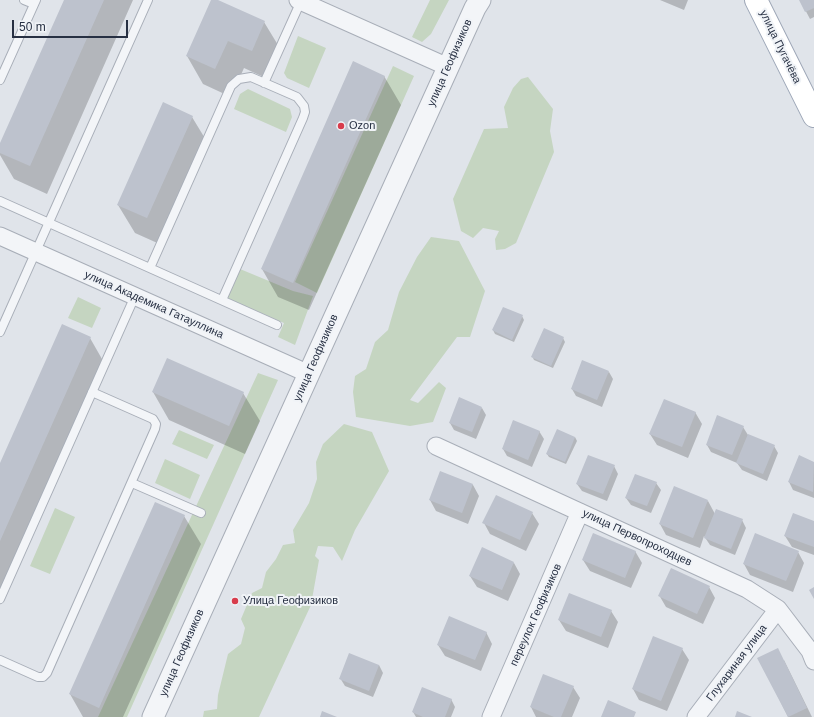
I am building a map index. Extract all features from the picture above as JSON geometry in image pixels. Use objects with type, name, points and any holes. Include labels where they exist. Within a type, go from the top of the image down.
[{"type":"main road","name":"улица Пугачёва","points":[[756,0],[814,116]]},
{"type":"street","name":"улица Геофизиков","points":[[153,717],[448,67],[480,0]]},
{"type":"street","points":[[299,1],[448,67]]},
{"type":"street","name":"улица Академика Гатауллина","points":[[0,236],[309,374]]},
{"type":"street","name":"улица Первопроходцев","points":[[436,446],[747,589],[778,609],[810,651],[814,661]]},
{"type":"street","name":"переулок Геофизиков","points":[[491,717],[580,512]]},
{"type":"street","name":"Глухариная улица","points":[[696,717],[778,609]]},
{"type":"lane","points":[[0,80],[35,2],[24,0]]},
{"type":"lane","points":[[0,332],[148,0]]},
{"type":"lane","points":[[264,83],[299,1]]},
{"type":"lane","points":[[150,268],[231,86],[239,79],[251,77],[297,97],[302,101],[305,112],[222,300]]},
{"type":"lane","points":[[0,201],[277,325]]},
{"type":"lane","points":[[0,599],[135,296]]},
{"type":"lane","points":[[0,660],[38,677],[45,675],[155,429],[155,421],[153,419],[92,392]]},
{"type":"lane","points":[[132,483],[201,513]]},
{"type":"green space","points":[[430,0],[449,0],[431,34],[422,42],[412,37]]},
{"type":"green space","points":[[298,36],[326,48],[309,88],[287,78],[284,73]]},
{"type":"green space","points":[[393,66],[414,76],[317,293],[295,282]]},
{"type":"green space","points":[[528,77],[553,109],[550,131],[554,152],[516,243],[505,249],[496,250],[495,239],[499,231],[483,228],[473,238],[461,231],[453,199],[484,129],[508,128],[504,107],[513,88],[521,79]]},
{"type":"green space","points":[[248,89],[290,109],[292,117],[286,132],[234,109],[240,94]]},
{"type":"green space","points":[[431,237],[459,241],[485,291],[470,337],[457,337],[410,400],[418,403],[439,382],[446,388],[433,422],[410,426],[356,417],[353,392],[355,376],[366,369],[375,342],[388,330],[399,292],[417,257]]},
{"type":"green space","points":[[240,269],[293,291],[313,296],[295,345],[278,337],[284,323],[227,298]]},
{"type":"green space","points":[[78,297],[101,308],[92,328],[68,318]]},
{"type":"green space","points":[[258,373],[278,380],[127,717],[98,717]]},
{"type":"green space","points":[[344,424],[372,432],[389,471],[355,530],[342,561],[333,547],[318,546],[315,556],[319,560],[311,605],[259,717],[203,717],[204,711],[217,709],[218,695],[228,654],[241,644],[245,628],[241,619],[252,593],[262,588],[266,572],[276,559],[283,545],[295,543],[293,530],[309,503],[317,479],[316,462],[323,444]]},
{"type":"green space","points":[[179,430],[214,445],[207,459],[172,444]]},
{"type":"green space","points":[[165,459],[200,475],[190,499],[155,483]]},
{"type":"green space","points":[[55,508],[75,517],[50,574],[30,566]]},
{"type":"building","points":[[64,0],[104,0],[30,166],[0,153],[0,143]]},
{"type":"building","points":[[211,0],[218,0],[265,21],[252,51],[228,41],[215,69],[186,56]]},
{"type":"building","points":[[799,0],[814,0],[814,8],[805,12]]},
{"type":"building","points":[[353,61],[385,76],[293,283],[261,269]]},
{"type":"building","points":[[163,102],[193,116],[147,218],[117,205]]},
{"type":"building","points":[[503,307],[523,315],[512,340],[492,330]]},
{"type":"building","points":[[62,324],[91,337],[0,541],[0,463]]},
{"type":"building","points":[[544,328],[564,337],[551,366],[531,357]]},
{"type":"building","points":[[167,358],[244,392],[229,426],[152,392]]},
{"type":"building","points":[[582,360],[609,371],[597,400],[571,389]]},
{"type":"building","points":[[459,397],[482,407],[472,432],[449,423]]},
{"type":"building","points":[[664,399],[696,412],[682,447],[649,434]]},
{"type":"building","points":[[717,415],[744,426],[732,455],[706,445]]},
{"type":"building","points":[[513,420],[540,431],[528,460],[502,449]]},
{"type":"building","points":[[557,429],[575,437],[565,462],[546,454]]},
{"type":"building","points":[[748,434],[775,445],[763,474],[736,463]]},
{"type":"building","points":[[588,455],[615,465],[603,494],[576,484]]},
{"type":"building","points":[[799,455],[814,462],[813,492],[788,482]]},
{"type":"building","points":[[440,471],[473,484],[462,513],[429,500]]},
{"type":"building","points":[[635,474],[657,482],[647,506],[625,498]]},
{"type":"building","points":[[674,486],[708,500],[693,538],[659,524]]},
{"type":"building","points":[[496,495],[533,512],[520,540],[482,523]]},
{"type":"building","points":[[155,502],[185,515],[99,708],[69,694]]},
{"type":"building","points":[[716,509],[743,519],[731,549],[704,538]]},
{"type":"building","points":[[793,513],[814,521],[814,547],[784,536]]},
{"type":"building","points":[[593,533],[636,551],[625,578],[582,560]]},
{"type":"building","points":[[755,533],[799,551],[786,581],[743,564]]},
{"type":"building","points":[[482,547],[514,562],[502,590],[469,576]]},
{"type":"building","points":[[671,568],[710,586],[697,614],[658,596]]},
{"type":"building","points":[[814,587],[814,599],[809,590]]},
{"type":"building","points":[[569,593],[612,610],[601,637],[558,620]]},
{"type":"building","points":[[449,616],[487,632],[475,660],[437,645]]},
{"type":"building","points":[[653,636],[683,648],[661,701],[632,689]]},
{"type":"building","points":[[778,648],[807,708],[788,717],[757,658]]},
{"type":"building","points":[[349,653],[379,665],[369,691],[339,679]]},
{"type":"building","points":[[543,674],[574,686],[561,717],[554,717],[530,707]]},
{"type":"building","points":[[422,687],[452,699],[445,717],[423,717],[412,712]]},
{"type":"building","points":[[608,700],[636,712],[634,717],[601,717]]},
{"type":"building","points":[[322,711],[337,717],[320,717]]},
{"type":"building","points":[[737,711],[752,717],[735,717]]},
{"type":"place","name":"Ozon","points":[[341,126]]},
{"type":"place","name":"Улица Геофизиков","points":[[235,601]]}]
